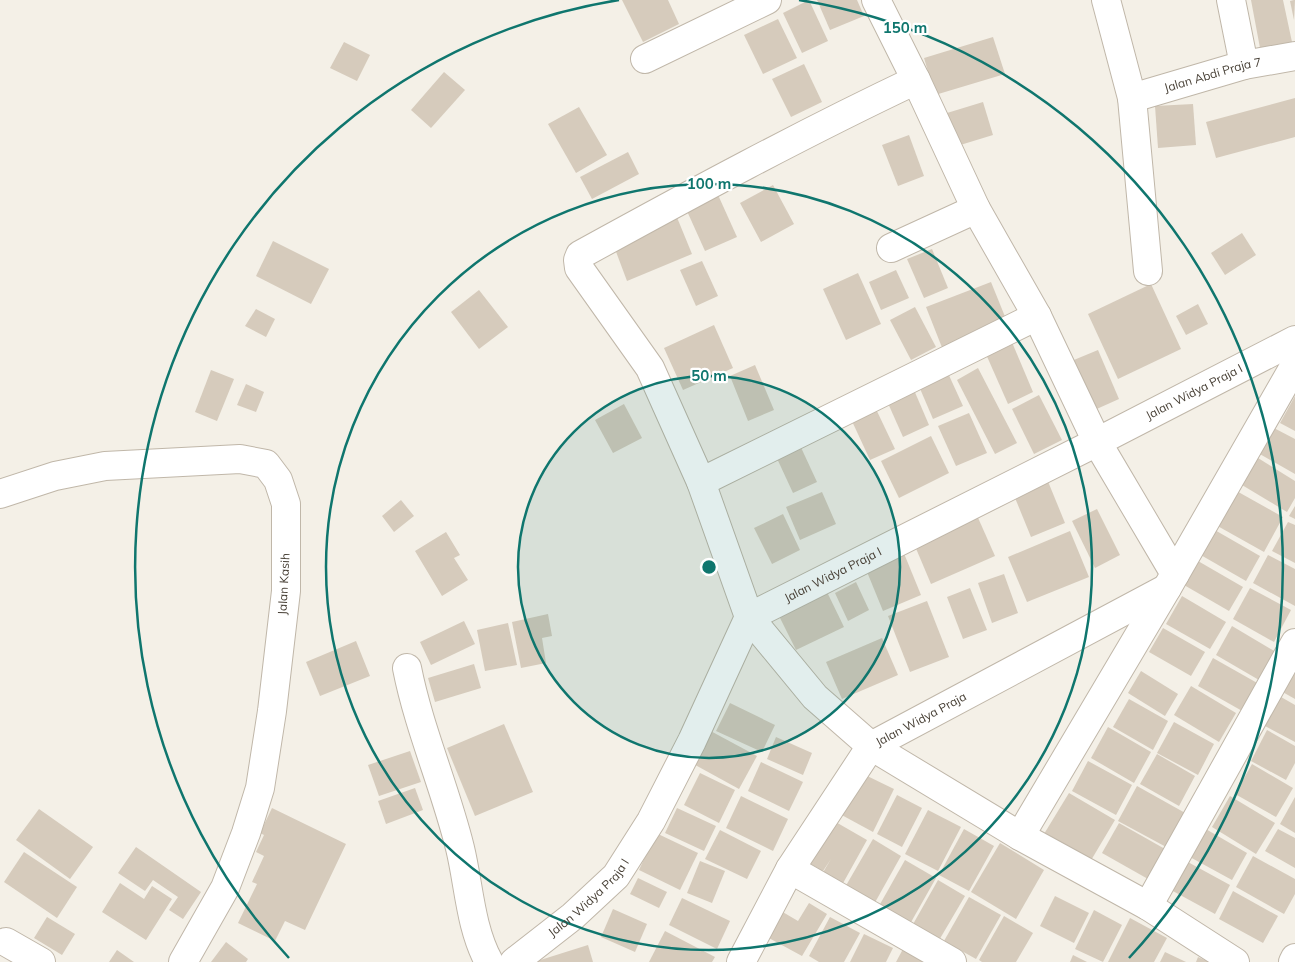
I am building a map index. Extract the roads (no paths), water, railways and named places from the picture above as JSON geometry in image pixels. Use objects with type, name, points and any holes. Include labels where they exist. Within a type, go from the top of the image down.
[{"type":"street","points":[[645,59],[767,0]]},
{"type":"street","points":[[876,0],[916,80],[976,209],[1037,316],[1097,442],[1171,581]]},
{"type":"street","points":[[1106,0],[1132,98],[1148,271]]},
{"type":"street","points":[[1230,0],[1244,65]]},
{"type":"street","name":"Jalan Abdi Praja 7","points":[[1132,98],[1244,65],[1295,56]]},
{"type":"street","points":[[916,80],[784,145],[580,255],[578,260],[579,268],[650,368],[701,482],[749,616],[815,696],[871,746],[1020,836],[1148,906],[1235,962]]},
{"type":"street","points":[[891,248],[976,209]]},
{"type":"street","points":[[701,482],[1037,316]]},
{"type":"street","name":"Jalan Widya Praja I","points":[[514,962],[573,916],[616,876],[651,822],[692,741],[749,616],[1097,442],[1295,340]]},
{"type":"street","points":[[1020,836],[1294,372]]},
{"type":"street","name":"Jalan Kasih","points":[[0,494],[55,476],[105,466],[240,459],[266,464],[278,480],[286,504],[286,591],[272,711],[260,788],[246,833],[225,888],[183,962]]},
{"type":"street","name":"Jalan Widya Praja","points":[[741,962],[790,869],[871,746],[1171,581]]},
{"type":"street","points":[[1148,906],[1295,643]]},
{"type":"street","points":[[408,668],[410,682],[460,847],[478,934],[489,962]]},
{"type":"street","points":[[790,869],[952,962]]},
{"type":"street","points":[[6,942],[40,962]]},
{"type":"street","points":[[1293,962],[1295,958]]}]
